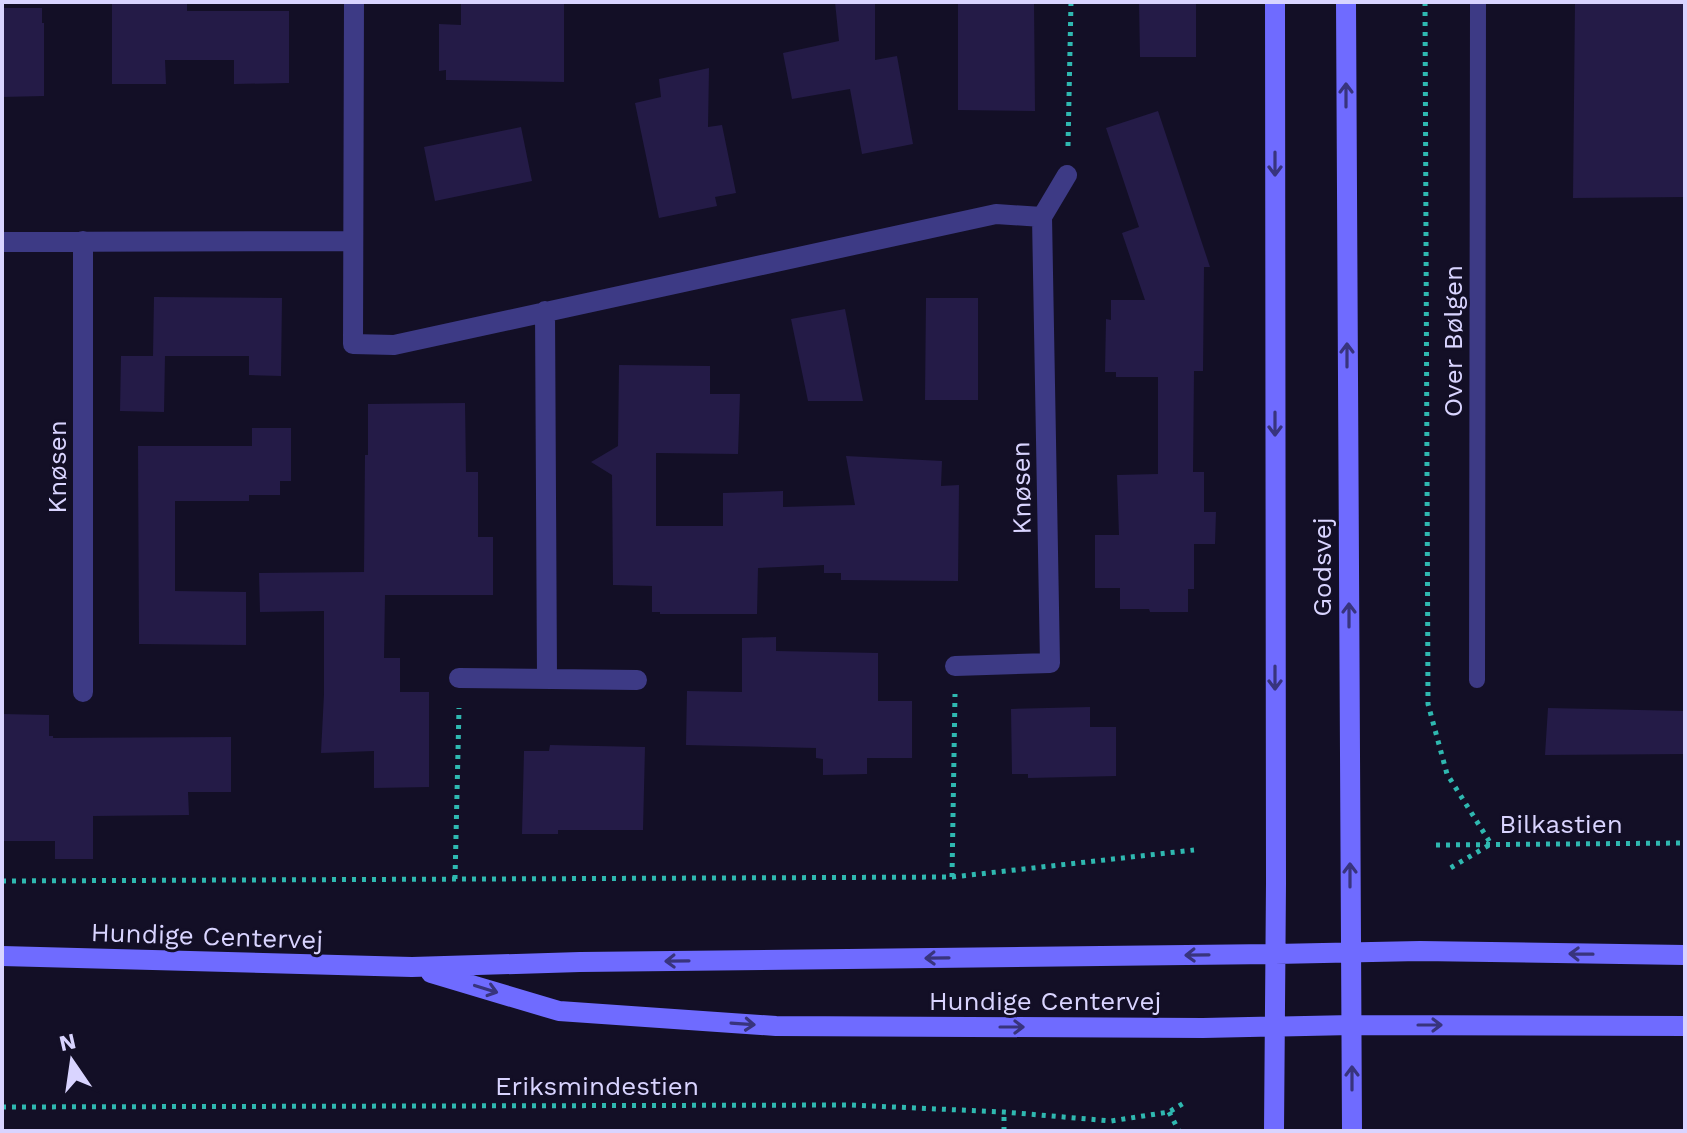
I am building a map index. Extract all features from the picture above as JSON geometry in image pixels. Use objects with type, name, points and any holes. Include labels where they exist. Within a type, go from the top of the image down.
[{"type":"street","points":[[354,2],[353,344],[394,345],[996,214],[1042,217],[1067,175]]},
{"type":"street","name":"Godsvej","points":[[1274,1131],[1275,2]]},
{"type":"street","name":"Godsvej","points":[[1346,2],[1352,1131]]},
{"type":"street","name":"Knøsen","points":[[955,666],[1050,663],[1042,217]]},
{"type":"street","name":"Knøsen","points":[[83,241],[83,692]]},
{"type":"street","points":[[2,242],[353,241]]},
{"type":"street","points":[[545,311],[547,678]]},
{"type":"street","points":[[459,678],[637,680]]},
{"type":"street","name":"Hundige Centervej","points":[[2,956],[412,967],[1420,951],[1685,955]]},
{"type":"street","name":"Hundige Centervej","points":[[412,967],[559,1011],[790,1026],[1685,1026]]},
{"type":"lane","name":"Over Bølgen","points":[[1477,680],[1478,2]]},
{"type":"path","points":[[1067,175],[1071,2]]},
{"type":"path","points":[[1425,2],[1428,704],[1447,774],[1491,844],[1447,870]]},
{"type":"path","points":[[952,877],[955,666]]},
{"type":"path","points":[[455,879],[459,678]]},
{"type":"path","name":"Bilkastien","points":[[1436,845],[1685,843]]},
{"type":"path","points":[[2,881],[952,877],[1194,850]]},
{"type":"path","name":"Eriksmindestien","points":[[2,1107],[850,1105],[1004,1112],[1111,1121],[1169,1112],[1187,1101]]},
{"type":"path","points":[[1004,1112],[1004,1131]]},
{"type":"path","points":[[1169,1112],[1179,1131]]},
{"type":"building","points":[[112,2],[187,2],[187,11],[289,11],[289,83],[234,84],[234,60],[165,60],[166,84],[112,84]]},
{"type":"building","points":[[461,2],[564,2],[564,82],[446,80],[446,70],[439,71],[439,24],[461,25]]},
{"type":"building","points":[[835,2],[875,2],[875,60],[897,56],[913,144],[862,154],[850,89],[792,99],[783,53],[839,41]]},
{"type":"building","points":[[958,2],[1034,2],[1035,111],[958,110]]},
{"type":"building","points":[[1139,2],[1196,2],[1196,57],[1140,57]]},
{"type":"building","points":[[1575,2],[1685,2],[1685,197],[1573,198]]},
{"type":"building","points":[[2,8],[42,8],[44,96],[2,97]]},
{"type":"building","points":[[709,68],[708,127],[722,125],[736,193],[715,197],[717,206],[659,218],[635,103],[661,97],[659,79]]},
{"type":"building","points":[[1158,111],[1210,267],[1204,267],[1203,371],[1194,371],[1193,472],[1204,472],[1204,512],[1216,512],[1215,544],[1194,544],[1194,589],[1188,589],[1188,612],[1120,609],[1120,588],[1095,588],[1095,535],[1119,535],[1117,475],[1158,474],[1158,377],[1116,377],[1116,372],[1105,372],[1106,319],[1111,320],[1111,300],[1145,300],[1122,233],[1139,227],[1106,128]]},
{"type":"building","points":[[521,127],[532,181],[435,201],[424,147]]},
{"type":"building","points":[[154,297],[282,298],[281,376],[249,375],[249,356],[153,356]]},
{"type":"building","points":[[926,298],[978,298],[978,400],[925,400]]},
{"type":"building","points":[[845,309],[863,401],[808,401],[791,319]]},
{"type":"building","points":[[121,356],[165,356],[164,412],[120,411]]},
{"type":"building","points":[[619,365],[710,366],[710,394],[740,394],[738,454],[656,453],[656,526],[723,526],[723,493],[783,491],[783,507],[855,505],[846,456],[942,461],[941,486],[959,485],[958,581],[841,580],[841,573],[824,573],[824,565],[758,568],[757,614],[652,612],[652,586],[613,585],[612,475],[591,462],[618,446]]},
{"type":"building","points":[[465,403],[466,472],[478,472],[478,537],[493,537],[493,595],[385,595],[384,658],[400,658],[400,692],[429,692],[429,787],[374,788],[374,751],[321,753],[324,611],[260,612],[259,573],[364,572],[368,404]]},
{"type":"building","points":[[252,428],[291,428],[291,481],[280,481],[280,495],[249,495],[249,501],[175,501],[175,591],[246,592],[246,645],[139,644],[138,446],[252,446]]},
{"type":"building","points":[[776,637],[776,651],[878,653],[878,701],[912,701],[912,758],[867,758],[867,774],[823,775],[823,759],[816,758],[816,748],[686,745],[687,691],[742,692],[742,638]]},
{"type":"building","points":[[1090,707],[1090,727],[1116,727],[1116,776],[1028,778],[1028,774],[1012,774],[1011,709]]},
{"type":"building","points":[[1548,708],[1685,711],[1685,754],[1545,755]]},
{"type":"building","points":[[2,714],[49,715],[49,736],[53,738],[231,737],[231,792],[188,792],[189,815],[93,816],[93,859],[55,859],[55,841],[2,841]]},
{"type":"building","points":[[550,745],[645,747],[643,830],[558,830],[558,834],[522,834],[524,751],[549,751]]}]
